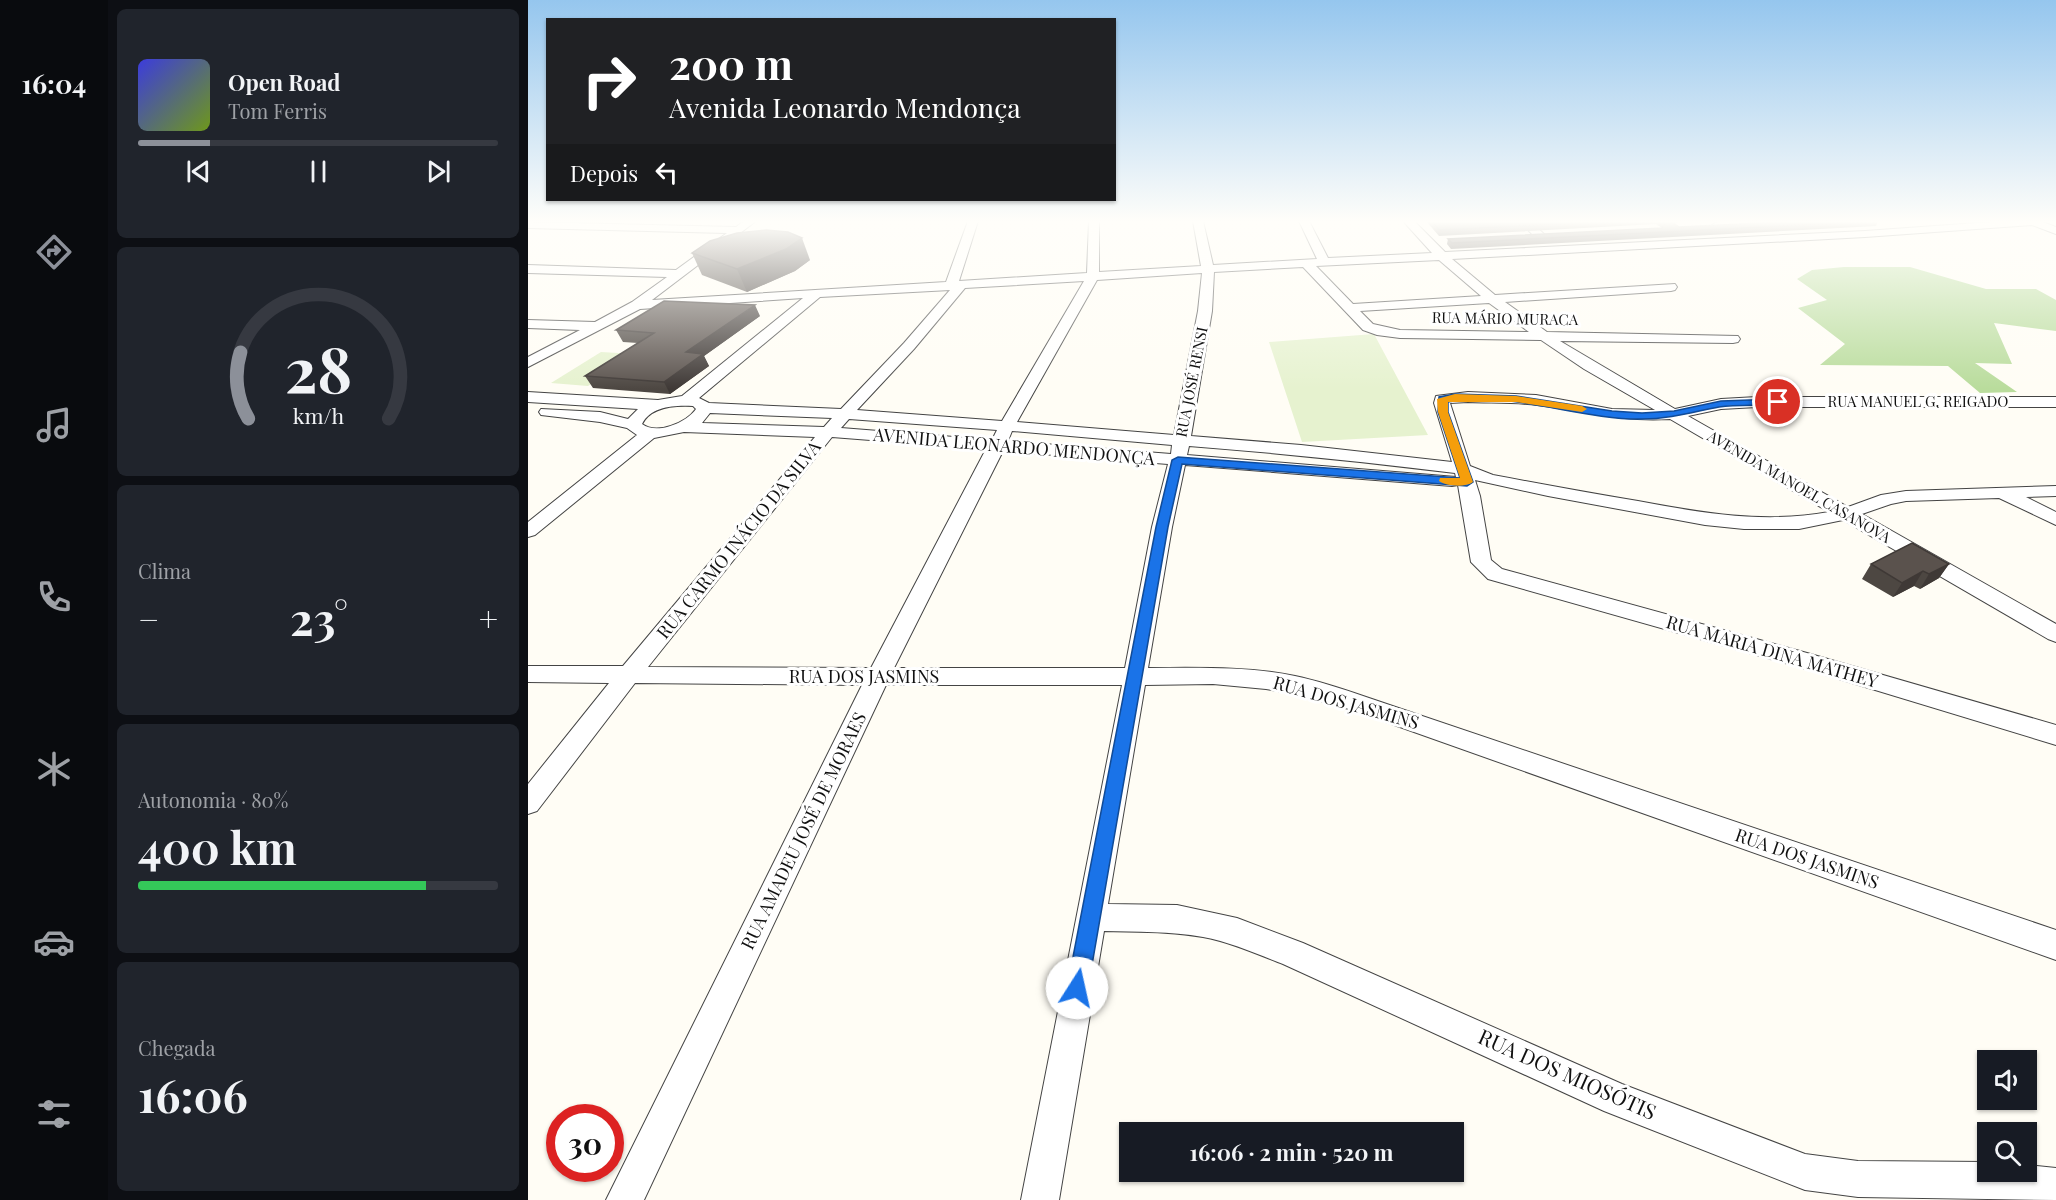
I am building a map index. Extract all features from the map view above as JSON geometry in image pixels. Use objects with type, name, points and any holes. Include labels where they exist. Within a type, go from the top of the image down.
[{"type":"street","points":[[528,363],[637,305],[674,277]]},
{"type":"street","points":[[956,285],[958,277]]},
{"type":"street","points":[[637,305],[1078,277]]},
{"type":"street","name":"RUA AMADEU JOSÉ DE MORAES","points":[[625,1200],[878,677],[1002,435],[1092,277]]},
{"type":"street","name":"RUA JOSÉ RENSI","points":[[1040,1200],[1162,527],[1205,310],[1207,277]]},
{"type":"street","name":"RUA MÁRIO MURACA","points":[[1320,277],[1368,327],[1383,332],[1733,339]]},
{"type":"street","name":"AVENIDA MANOEL CASANOVA","points":[[1468,277],[1545,337],[1618,384],[2056,634]]},
{"type":"street","name":"RUA CARMO INÁCIO DA SILVA","points":[[528,803],[628,676],[828,432],[909,346],[956,285]]},
{"type":"street","points":[[1350,308],[1671,288]]},
{"type":"street","points":[[686,400],[816,294]]},
{"type":"street","points":[[528,324],[599,326]]},
{"type":"street","points":[[528,397],[658,405],[686,400],[697,402],[705,408],[699,418],[682,427]]},
{"type":"street","name":"RUA MANUEL G. REIGADO","points":[[1464,476],[1443,412],[1442,399],[1462,397],[1516,399],[1612,414],[1674,414],[1721,404],[1757,402],[2056,402]]},
{"type":"street","points":[[633,425],[639,415],[658,405]]},
{"type":"street","name":"AVENIDA LEONARDO MENDONÇA","points":[[705,408],[843,414],[1002,435],[1464,476],[1705,519],[1775,524],[1799,523],[1846,514],[1887,499],[1906,496],[1999,491],[2056,491]]},
{"type":"street","points":[[528,410],[600,417],[633,425],[641,431],[650,433]]},
{"type":"street","name":"AVENIDA LEONARDO MENDONÇA","points":[[650,433],[682,427],[1002,435]]},
{"type":"street","points":[[529,530],[650,433]]},
{"type":"street","name":"RUA MARIA DINA MATHEY","points":[[1464,476],[1473,507],[1481,562],[1488,571],[1523,583],[1807,661],[2056,735]]},
{"type":"street","points":[[1999,491],[2056,519]]},
{"type":"street","name":"RUA DOS JASMINS","points":[[528,674],[878,677],[1213,676],[1297,685],[1358,703],[2056,945]]},
{"type":"street","name":"RUA DOS MIOSÓTIS","points":[[1090,917],[1178,919],[1237,932],[1292,952],[1616,1099],[1805,1172],[1976,1189],[2056,1186]]},
{"type":"green space","points":[[1800,277],[1945,277],[1986,289],[2036,289],[2056,300],[2056,331],[1994,323],[2012,364],[1975,363],[2017,392],[1980,393],[1948,366],[1820,365],[1845,344],[1798,308],[1827,300],[1797,279]]},
{"type":"green space","points":[[1374,334],[1428,435],[1302,442],[1269,342]]},
{"type":"green space","points":[[601,352],[636,354],[588,386],[551,383]]},
{"type":"building","points":[[664,301],[755,305],[686,352],[703,354],[664,382],[585,376],[654,333],[616,330]]},
{"type":"building","points":[[1912,543],[1949,564],[1929,574],[1923,571],[1902,583],[1871,564]]},
{"type":"slow traffic","points":[[1444,481],[1467,482],[1443,412],[1442,399],[1455,397],[1536,400],[1582,409]]},
{"type":"route","points":[[1077,988],[1162,527],[1178,460],[1467,482],[1443,412],[1442,399],[1455,397],[1536,400],[1612,414],[1642,416],[1674,414],[1721,404],[1778,402]]}]
